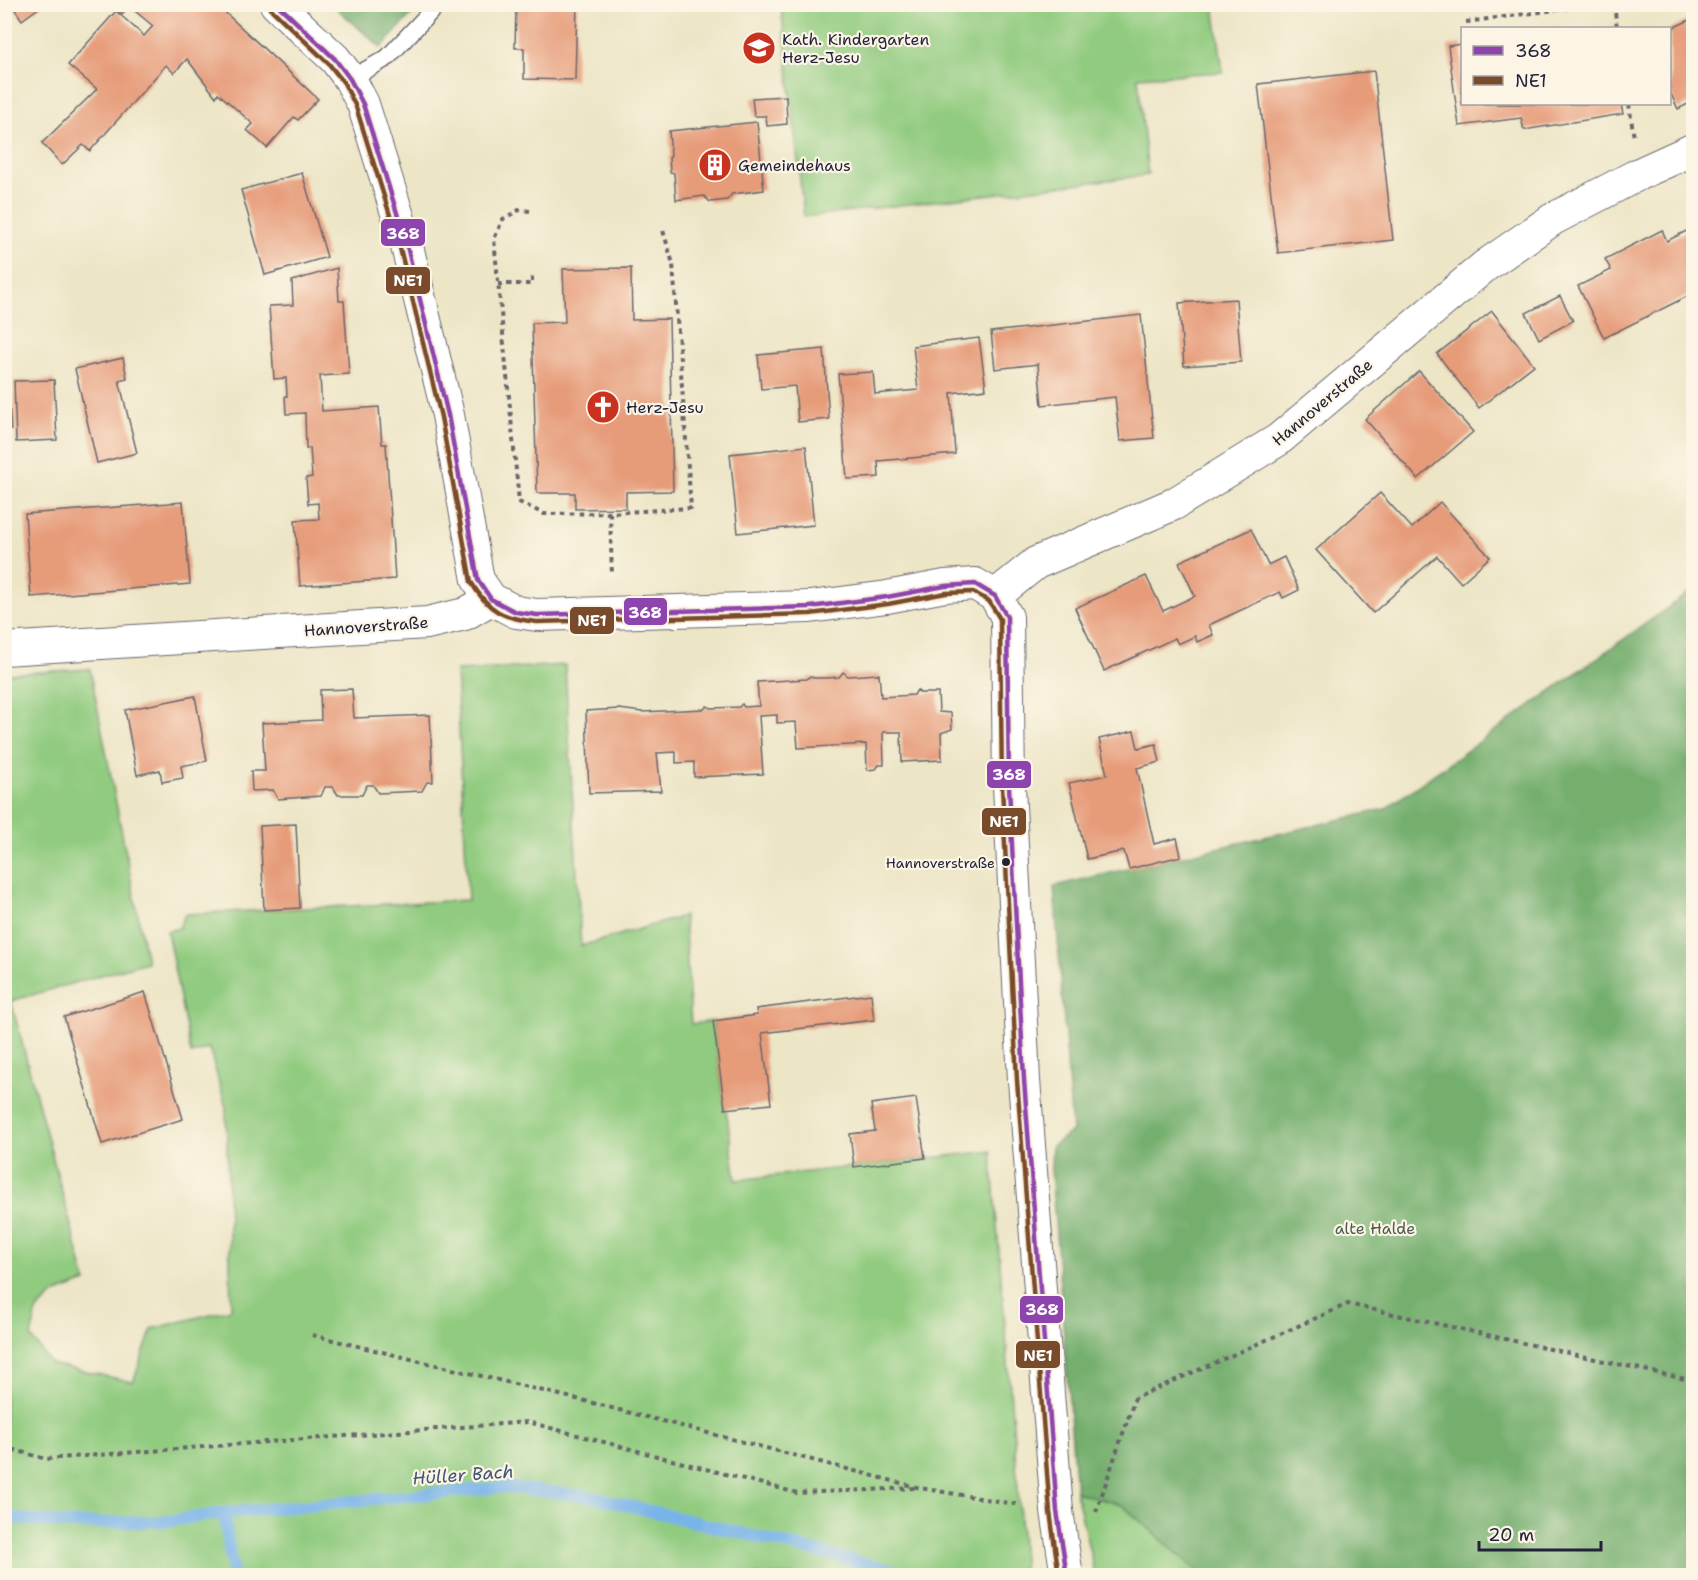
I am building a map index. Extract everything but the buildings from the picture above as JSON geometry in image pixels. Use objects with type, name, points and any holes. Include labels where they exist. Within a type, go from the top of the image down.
[{"type":"street","points":[[276,4],[335,59],[350,79],[363,104],[406,242],[448,415],[478,580],[491,599],[516,612],[537,615],[810,607],[886,597],[945,586],[975,584],[995,596],[1007,616],[1009,786],[1022,1045],[1057,1511],[1066,1567]]},
{"type":"street","name":"Hannoverstraße","points":[[995,596],[1036,563],[1174,504],[1278,440],[1485,266],[1553,219],[1639,174],[1694,149]]},
{"type":"street","name":"Hannoverstraße","points":[[4,649],[427,623],[465,614],[491,599]]},
{"type":"lane","points":[[350,79],[387,58],[438,4]]},
{"type":"path","points":[[1466,22],[1600,4]]},
{"type":"path","points":[[1614,4],[1617,27]]},
{"type":"path","points":[[530,211],[519,210],[503,219],[494,239],[519,502],[544,514],[691,508],[673,264],[662,227]]},
{"type":"path","points":[[498,284],[532,284],[532,277]]},
{"type":"path","points":[[610,513],[612,576]]},
{"type":"path","points":[[312,1335],[585,1401],[920,1488],[1057,1511],[1095,1515],[1134,1398],[1348,1304],[1694,1381]]},
{"type":"path","points":[[4,1447],[46,1459],[528,1422],[797,1493],[920,1488]]},
{"type":"green space","points":[[333,5],[420,5],[381,48]]},
{"type":"green space","points":[[781,5],[1214,5],[1223,72],[1138,77],[1148,175],[804,217]]},
{"type":"green space","name":"alte Halde","points":[[1693,590],[1693,1575],[1202,1575],[1122,1505],[1076,1492],[1051,1169],[1052,1146],[1072,1131],[1054,886],[1385,809]]},
{"type":"green space","points":[[565,665],[581,946],[684,916],[691,1024],[713,1021],[736,1180],[991,1151],[1024,1575],[5,1576],[5,674],[90,669],[147,962],[11,1001],[86,1282],[54,1294],[37,1310],[31,1337],[51,1364],[133,1382],[152,1329],[231,1309],[226,1107],[209,1048],[191,1054],[167,931],[179,928],[185,914],[468,900],[456,671]]},
{"type":"green space","points":[[1076,1492],[1122,1505],[1202,1575],[1095,1575]]},
{"type":"waterway","name":"Hüller Bach","points":[[4,1517],[68,1524],[169,1521],[224,1513],[506,1487],[593,1497],[917,1576]]},
{"type":"waterway","points":[[224,1513],[233,1576]]},
{"type":"transit line","name":"368","points":[[277,4],[335,59],[350,79],[363,104],[406,242],[448,415],[478,580],[491,599],[516,612],[537,615],[810,607],[887,597],[945,586],[975,584],[995,596],[1007,617],[1009,786],[1024,1080],[1057,1511],[1067,1576]]},
{"type":"transit line","name":"NE1","points":[[271,9],[329,64],[344,83],[356,107],[399,244],[441,417],[471,582],[491,607],[515,619],[537,622],[810,614],[888,604],[946,593],[973,592],[989,601],[1000,619],[1002,786],[1017,1080],[1050,1512],[1059,1576]]},
{"type":"place","name":"Kath. Kindergarten Herz-Jesu","points":[[759,48]]},
{"type":"place","name":"Gemeindehaus","points":[[715,165]]},
{"type":"place","name":"Herz-Jesu","points":[[603,407]]},
{"type":"place","name":"Hannoverstraße","points":[[1006,862]]}]
